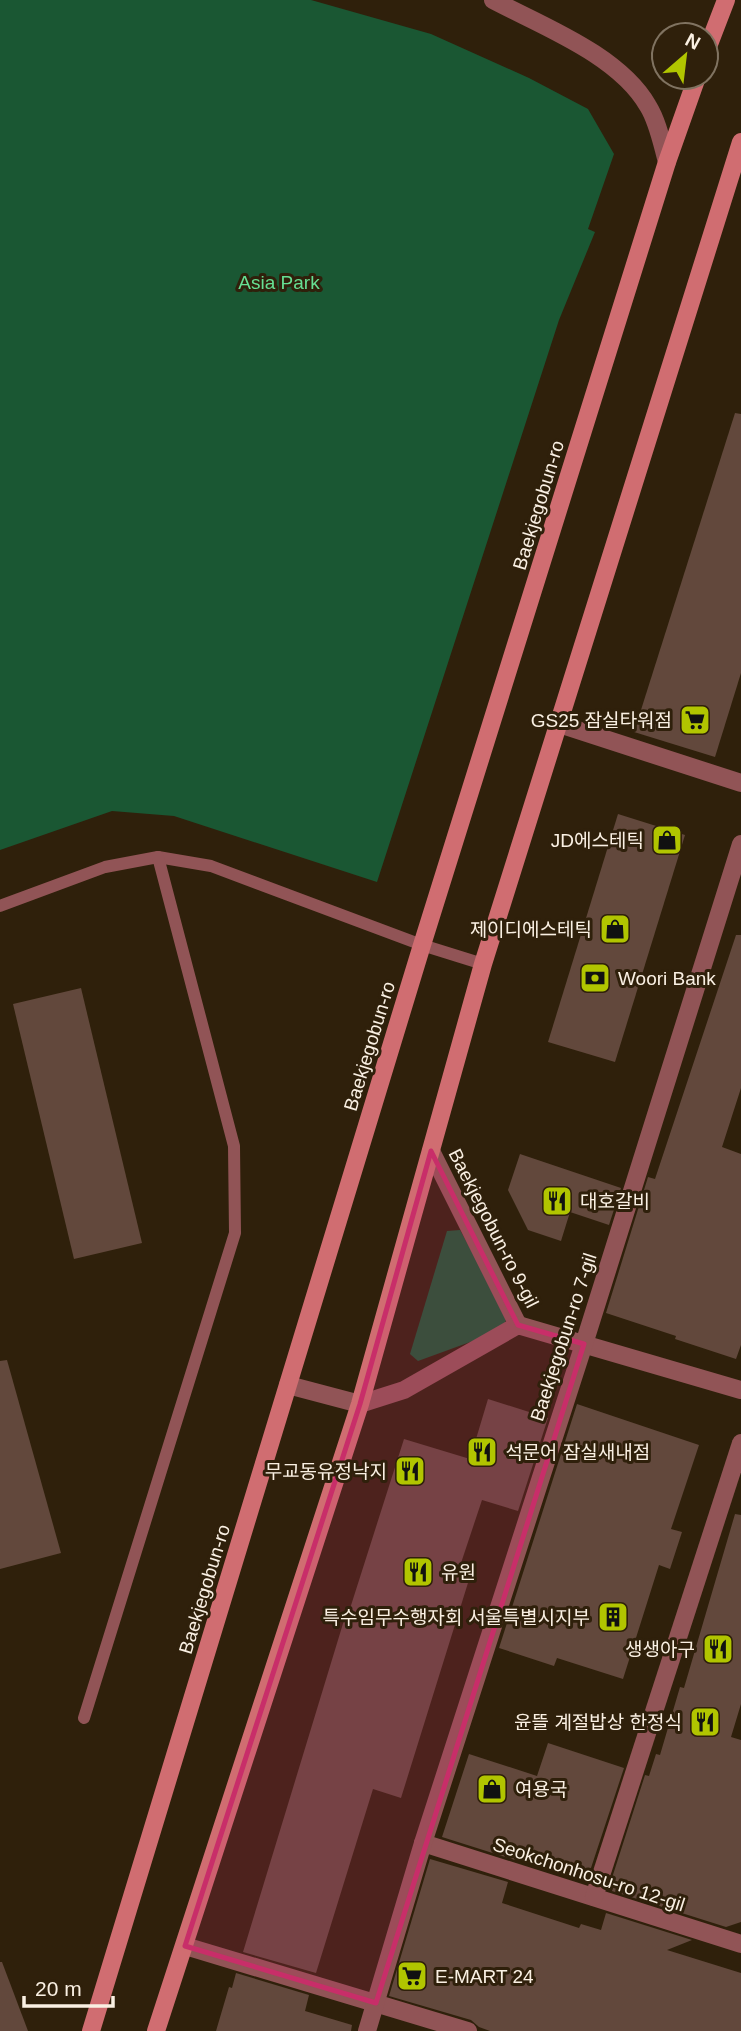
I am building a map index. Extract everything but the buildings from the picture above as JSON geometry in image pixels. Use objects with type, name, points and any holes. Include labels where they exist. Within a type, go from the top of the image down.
[{"type":"main road","points":[[718,21],[726,0]]},
{"type":"main road","name":"Baekjegobun-ro","points":[[91,2031],[422,945],[667,162],[692,91]]},
{"type":"main road","points":[[156,2031],[360,1404],[483,964],[741,142]]},
{"type":"street","points":[[493,0],[597,54],[628,82],[648,105],[667,162]]},
{"type":"street","points":[[559,724],[741,783]]},
{"type":"street","name":"Baekjegobun-ro 7-gil","points":[[367,2031],[424,1843],[741,844]]},
{"type":"street","name":"Baekjegobun-ro 9-gil","points":[[431,1151],[518,1325]]},
{"type":"street","name":"Baekjegobun-ro 9-gil","points":[[360,1404],[404,1390],[518,1325],[741,1390]]},
{"type":"street","points":[[288,1385],[360,1404]]},
{"type":"street","points":[[594,1897],[741,1443]]},
{"type":"street","name":"Seokchonhosu-ro 12-gil","points":[[424,1843],[741,1944]]},
{"type":"street","points":[[185,1946],[468,2031]]},
{"type":"lane","points":[[83,1718],[235,1233],[233,1146],[159,858]]},
{"type":"lane","points":[[0,906],[105,867],[159,858],[211,866],[422,945],[483,964]]},
{"type":"highlighted area","points":[[431,1151],[518,1325],[584,1344],[376,2003],[185,1946],[360,1404]]},
{"type":"green space","name":"Asia Park","points":[[0,0],[311,0],[431,34],[529,78],[588,109],[614,154],[588,229],[595,232],[559,320],[377,882],[174,816],[112,811],[0,850]]},
{"type":"green space","points":[[460,1230],[507,1316],[503,1330],[418,1361],[410,1354],[447,1231]]},
{"type":"place","name":"GS25 잠실타워점","points":[[695,720]]},
{"type":"place","name":"JD에스테틱","points":[[667,840]]},
{"type":"place","name":"제이디에스테틱","points":[[615,929]]},
{"type":"place","name":"Woori Bank","points":[[595,978]]},
{"type":"place","name":"대호갈비","points":[[557,1201]]},
{"type":"place","name":"석문어 잠실새내점","points":[[482,1452]]},
{"type":"place","name":"무교동유정낙지","points":[[410,1471]]},
{"type":"place","name":"유원","points":[[418,1572]]},
{"type":"place","name":"특수임무수행자회 서울특별시지부","points":[[613,1617]]},
{"type":"place","name":"생생아구","points":[[718,1649]]},
{"type":"place","name":"윤뜰 계절밥상 한정식","points":[[705,1722]]},
{"type":"place","name":"여용국","points":[[492,1789]]},
{"type":"place","name":"E-MART 24","points":[[412,1976]]}]
